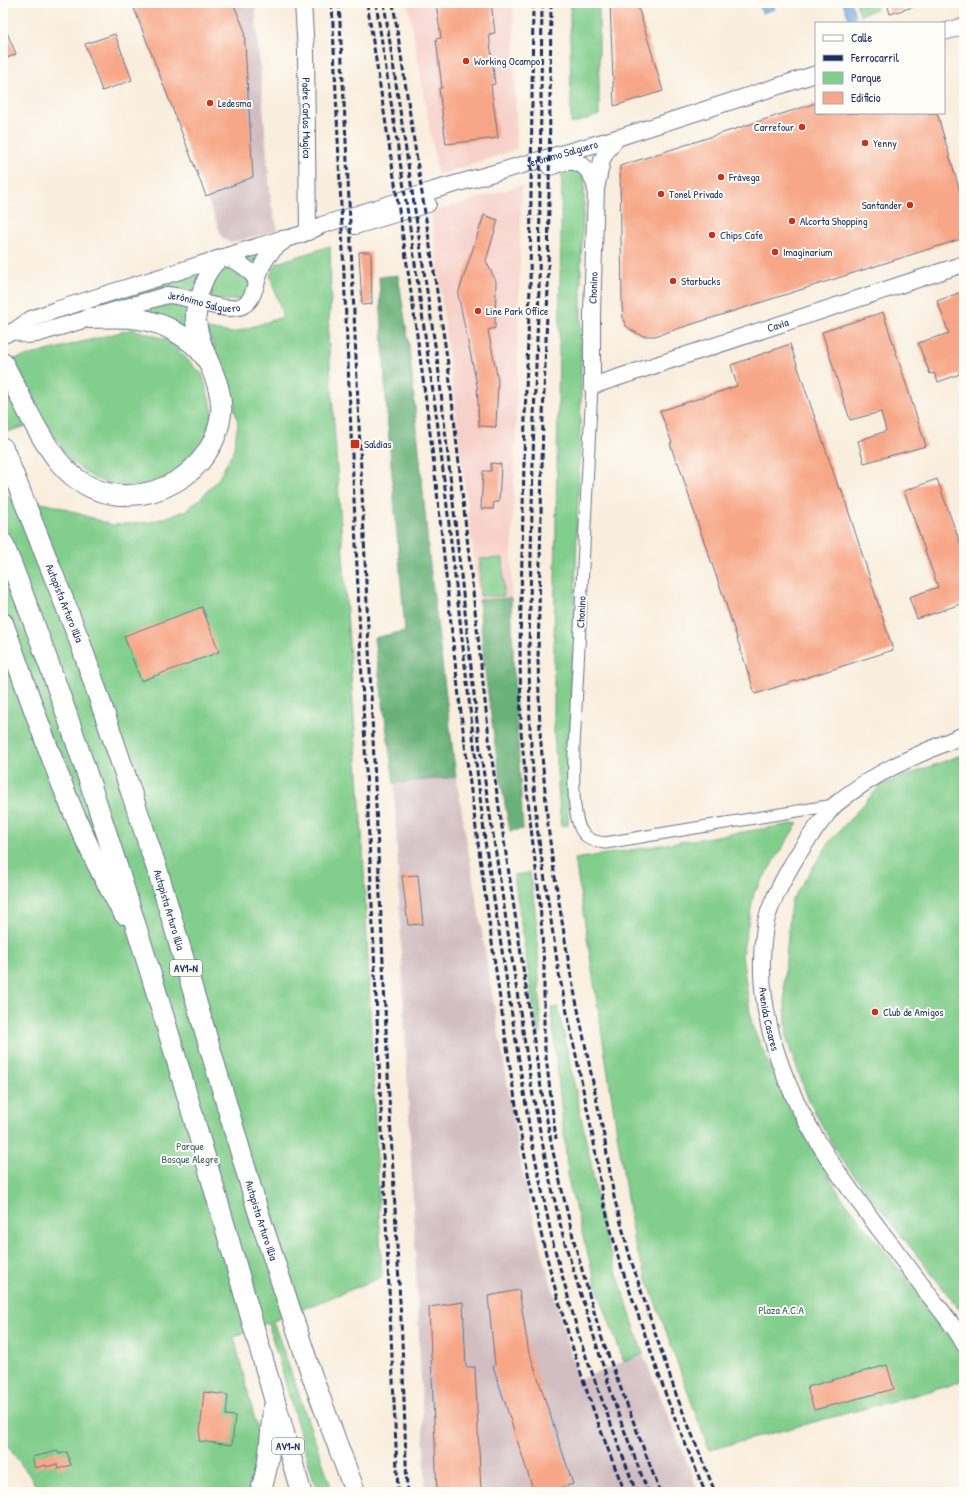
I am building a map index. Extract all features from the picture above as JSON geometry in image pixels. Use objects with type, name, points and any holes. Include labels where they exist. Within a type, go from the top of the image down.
[{"type":"highway","points":[[3,363],[41,436],[54,455],[67,470],[91,487],[106,493],[134,496],[153,492],[172,484],[185,476],[198,464],[213,441],[218,428],[221,414],[218,383],[198,332],[196,314],[198,300]]},
{"type":"highway","points":[[90,318],[138,318],[157,322],[173,329],[189,340],[203,354],[210,364]]},
{"type":"highway","name":"Autopista Arturo Illia","points":[[3,448],[80,642],[126,777],[158,872],[258,1211],[312,1376],[355,1492]]},
{"type":"highway","name":"AV1-N","points":[[3,543],[62,700],[143,947],[174,1049],[301,1492]]},
{"type":"highway","points":[[3,623],[61,784],[78,825],[110,891],[143,947]]},
{"type":"highway","points":[[260,1492],[264,1481],[269,1455],[274,1399]]},
{"type":"street","name":"Padre Carlos Mugica","points":[[303,3],[306,51],[308,232]]},
{"type":"street","points":[[945,32],[964,26]]},
{"type":"street","name":"Jerónimo Salguero","points":[[9,333],[31,319],[56,310],[281,239],[308,232],[322,225],[617,138],[815,74]]},
{"type":"street","name":"Chonino","points":[[617,138],[606,152],[602,160],[596,189],[592,313],[592,386],[574,747],[574,801],[578,820],[583,833],[594,841],[605,843],[834,806]]},
{"type":"street","name":"Jerónimo Salguero","points":[[308,232],[325,234],[567,161],[576,162],[590,171],[594,178],[596,189]]},
{"type":"street","name":"Jerónimo Salguero","points":[[9,333],[27,335],[36,334],[167,295],[181,296],[222,307],[236,308],[250,300],[253,295],[262,265],[274,248],[288,238]]},
{"type":"street","points":[[198,300],[208,273],[222,258],[230,259],[244,266],[257,280]]},
{"type":"street","name":"Cavia","points":[[592,386],[964,264]]},
{"type":"street","name":"Avenida Casares","points":[[964,735],[902,761],[863,784],[834,806],[801,847],[780,887],[765,924],[762,959],[764,1001],[771,1038],[790,1090],[821,1148],[964,1344]]},
{"type":"shaded area","name":"Ledesma","points":[[132,3],[254,3],[271,204],[278,230],[230,243],[222,237]]},
{"type":"shaded area","points":[[408,3],[513,3],[517,149],[438,175]]},
{"type":"shaded area","points":[[522,185],[511,598],[479,600],[431,213]]},
{"type":"shaded area","points":[[456,777],[521,1166],[537,1233],[578,1380],[643,1354],[699,1492],[426,1492],[394,783]]},
{"type":"green space","points":[[570,3],[599,3],[599,115],[571,124]]},
{"type":"green space","points":[[856,3],[875,3],[877,9],[860,15]]},
{"type":"green space","points":[[567,168],[579,169],[585,181],[581,263],[581,400],[568,825],[561,826],[554,734],[554,641],[562,172]]},
{"type":"green space","points":[[281,239],[250,300],[199,300],[198,332],[157,322],[60,328],[22,325]]},
{"type":"green space","name":"Parque Bosque Alegre","points":[[330,246],[331,298],[328,335],[363,849],[382,1277],[273,1321],[333,1492],[317,1492],[268,1323],[234,1337],[262,1448],[253,1492],[39,1492],[30,1476],[3,1440],[3,495],[60,507],[112,525],[151,522],[185,511],[203,496],[219,478],[233,452],[238,423],[232,397],[207,329],[232,333],[283,317],[270,275],[277,263]]},
{"type":"green space","points":[[398,275],[409,345],[430,565],[456,777],[394,783],[374,638],[405,631],[387,415],[379,277]]},
{"type":"green space","points":[[133,329],[168,340],[202,374],[213,412],[208,443],[170,478],[125,489],[95,479],[69,460],[44,421],[3,433],[3,362]]},
{"type":"green space","points":[[503,558],[504,596],[480,596],[480,559]]},
{"type":"green space","points":[[511,598],[523,829],[510,831],[498,766],[484,665],[479,600]]},
{"type":"green space","name":"Club de Amigos","points":[[964,754],[964,1315],[838,1155],[809,1101],[787,1041],[784,982],[791,901],[831,840],[881,785]]},
{"type":"green space","name":"Plaza A.C.A","points":[[798,823],[754,893],[742,955],[752,1026],[788,1106],[840,1195],[955,1340],[964,1359],[964,1380],[945,1387],[709,1450],[634,1243],[575,859]]},
{"type":"green space","points":[[530,873],[537,926],[541,1031],[538,1038],[514,875]]},
{"type":"green space","points":[[558,1007],[591,1164],[602,1227],[643,1354],[624,1362],[596,1285],[569,1184],[551,1008]]},
{"type":"water","points":[[758,3],[773,3],[775,9],[762,13]]},
{"type":"water","points":[[843,3],[851,3],[856,17],[849,19]]},
{"type":"building","name":"Ledesma","points":[[132,3],[233,3],[244,29],[253,177],[206,196]]},
{"type":"building","name":"Working Ocampo","points":[[436,3],[491,3],[495,33],[489,34],[495,84],[491,85],[498,138],[446,144],[439,88],[442,88],[436,39],[441,38]]},
{"type":"building","points":[[610,3],[637,3],[663,91],[614,106]]},
{"type":"building","points":[[887,3],[919,3],[919,5],[890,14]]},
{"type":"building","points":[[3,23],[16,54],[3,60]]},
{"type":"building","points":[[115,34],[132,80],[102,91],[85,44]]},
{"type":"building","name":"Alcorta Shopping","points":[[815,103],[815,114],[937,114],[964,205],[964,238],[655,336],[643,336],[626,326],[623,319],[620,166]]},
{"type":"building","name":"Line Park Office","points":[[484,215],[498,220],[486,261],[496,281],[495,328],[488,330],[498,380],[496,427],[479,426],[477,385],[458,294]]},
{"type":"building","points":[[359,252],[371,252],[372,304],[362,305]]},
{"type":"building","points":[[964,291],[964,369],[959,371],[960,374],[938,382],[934,373],[930,374],[918,343],[949,333],[937,301]]},
{"type":"building","points":[[883,312],[926,446],[864,463],[858,441],[886,431],[881,412],[850,420],[822,332]]},
{"type":"building","points":[[790,344],[839,489],[841,488],[893,650],[755,694],[660,411],[737,386],[731,365]]},
{"type":"building","points":[[491,463],[501,464],[499,502],[494,502],[493,509],[481,509],[483,471],[491,471]]},
{"type":"building","points":[[937,479],[964,554],[964,603],[917,619],[909,597],[938,587],[904,491]]},
{"type":"building","points":[[202,607],[219,652],[141,681],[124,636]]},
{"type":"building","points":[[418,875],[423,924],[408,925],[402,876]]},
{"type":"building","points":[[519,1290],[529,1354],[573,1484],[549,1492],[534,1492],[493,1366],[495,1365],[488,1296]]},
{"type":"building","points":[[463,1302],[466,1367],[475,1367],[481,1492],[437,1492],[429,1307]]},
{"type":"building","points":[[887,1365],[894,1389],[814,1410],[807,1387]]},
{"type":"building","points":[[204,1392],[228,1395],[226,1415],[235,1416],[232,1445],[199,1441]]},
{"type":"building","points":[[58,1451],[59,1454],[67,1452],[71,1465],[58,1469],[57,1464],[35,1468],[32,1457]]},
{"type":"railway","points":[[332,3],[398,1492]]},
{"type":"railway","points":[[339,3],[389,1097],[402,1339],[407,1492]]},
{"type":"railway","points":[[367,3],[400,214],[422,372],[456,670],[479,852],[519,1123],[530,1185],[544,1246],[561,1309],[590,1401],[625,1492]]},
{"type":"railway","points":[[376,3],[438,427],[485,841],[531,1138],[553,1243],[581,1343],[636,1492]]},
{"type":"railway","points":[[384,3],[438,365],[480,749],[532,1090],[548,1172],[564,1240],[618,1414],[648,1492]]},
{"type":"railway","points":[[393,3],[448,364],[490,747],[541,1088],[553,1152],[574,1241],[601,1336],[660,1492]]},
{"type":"railway","points":[[533,3],[530,287],[525,416],[520,648],[521,732],[540,902],[544,967],[544,1041],[556,1139]]},
{"type":"railway","points":[[542,3],[539,288],[534,416],[529,648],[530,731],[537,827],[559,974],[593,1137],[603,1200],[619,1260],[668,1401],[705,1492]]},
{"type":"railway","points":[[551,3],[548,288],[543,417],[538,659],[540,732],[548,826],[570,971],[604,1136],[614,1197],[630,1257],[657,1339],[677,1397],[715,1492]]},
{"type":"place","name":"Working Ocampo","points":[[466,61]]},
{"type":"place","name":"Ledesma","points":[[210,103]]},
{"type":"place","name":"Carrefour","points":[[802,127]]},
{"type":"place","name":"Yenny","points":[[865,143]]},
{"type":"place","name":"Frávega","points":[[721,177]]},
{"type":"place","name":"Tonel Privado","points":[[661,194]]},
{"type":"place","name":"Santander","points":[[910,205]]},
{"type":"place","name":"Alcorta Shopping","points":[[792,221]]},
{"type":"place","name":"Chips Cafe","points":[[712,235]]},
{"type":"place","name":"Imaginarium","points":[[775,252]]},
{"type":"place","name":"Starbucks","points":[[673,281]]},
{"type":"place","name":"Line Park Office","points":[[478,311]]},
{"type":"place","name":"Saldías","points":[[355,444]]},
{"type":"place","name":"Club de Amigos","points":[[875,1012]]}]
